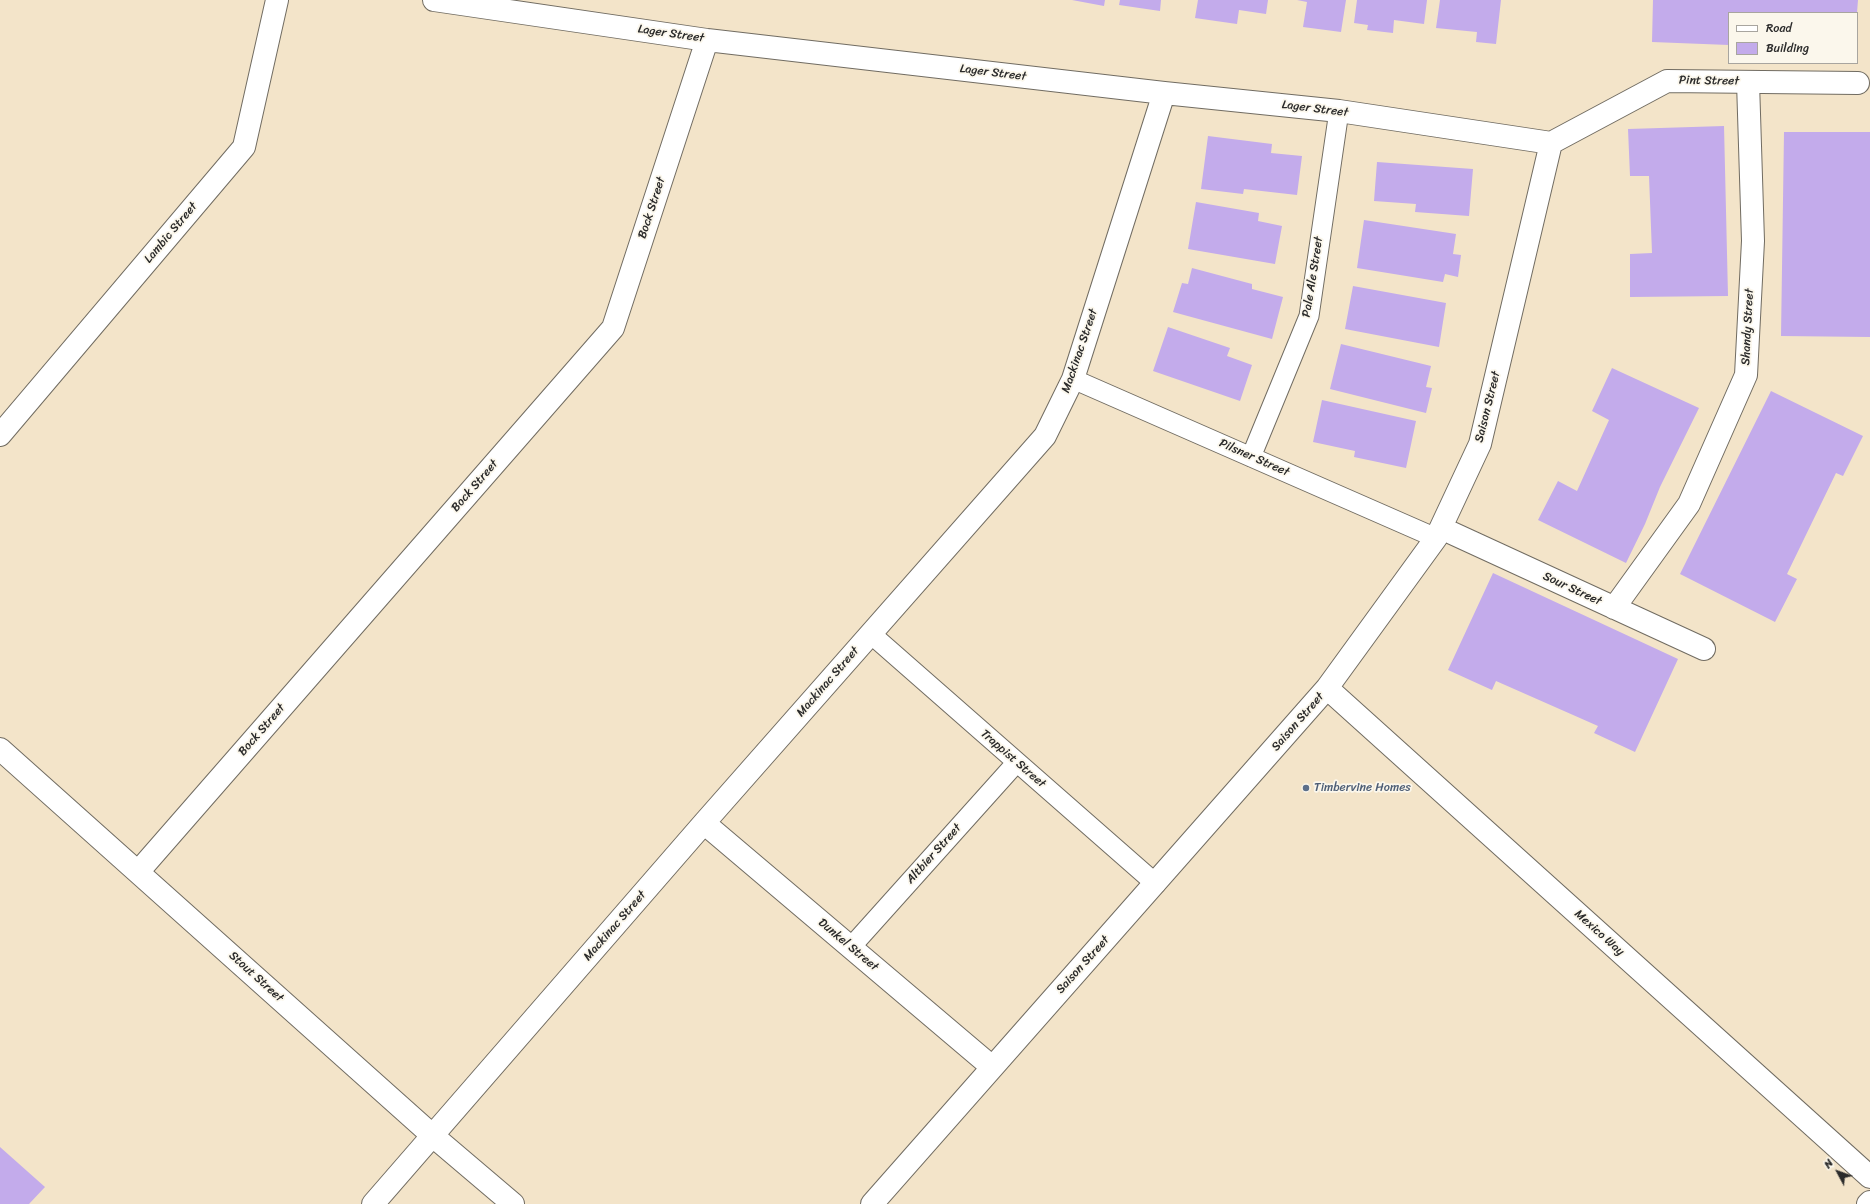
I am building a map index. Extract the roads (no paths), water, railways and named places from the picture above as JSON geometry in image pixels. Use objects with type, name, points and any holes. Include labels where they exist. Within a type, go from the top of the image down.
[{"type":"street","name":"Lambic Street","points":[[0,434],[244,147],[277,0]]},
{"type":"street","name":"Lager Street","points":[[434,0],[707,40],[1164,93],[1339,111],[1551,143]]},
{"type":"street","name":"Bock Street","points":[[138,872],[613,328],[707,40]]},
{"type":"street","name":"Pint Street","points":[[1551,143],[1668,81],[1858,83]]},
{"type":"street","name":"Shandy Street","points":[[1614,608],[1689,504],[1746,375],[1753,241],[1748,82]]},
{"type":"street","name":"Mackinac Street","points":[[373,1204],[704,823],[1045,436],[1073,379],[1164,93]]},
{"type":"street","name":"Saison Street","points":[[872,1204],[1156,884],[1327,688],[1438,533],[1480,444],[1551,143]]},
{"type":"street","name":"Sour Street","points":[[1438,533],[1614,608],[1704,649]]},
{"type":"street","name":"Mexico Way","points":[[1327,688],[1870,1177]]},
{"type":"street","name":"Stout Street","points":[[0,749],[433,1136],[513,1204]]},
{"type":"street","name":"Dunkel Street","points":[[704,823],[992,1067]]},
{"type":"lane","name":"Pale Ale Street","points":[[1251,457],[1309,316],[1339,111]]},
{"type":"lane","name":"Pilsner Street","points":[[1073,379],[1251,457],[1438,533]]},
{"type":"lane","name":"Trappist Street","points":[[871,634],[1156,884]]},
{"type":"lane","name":"Altbier Street","points":[[851,947],[1017,762]]},
{"type":"place","name":"Timbervine Homes","points":[[1306,788]]}]
